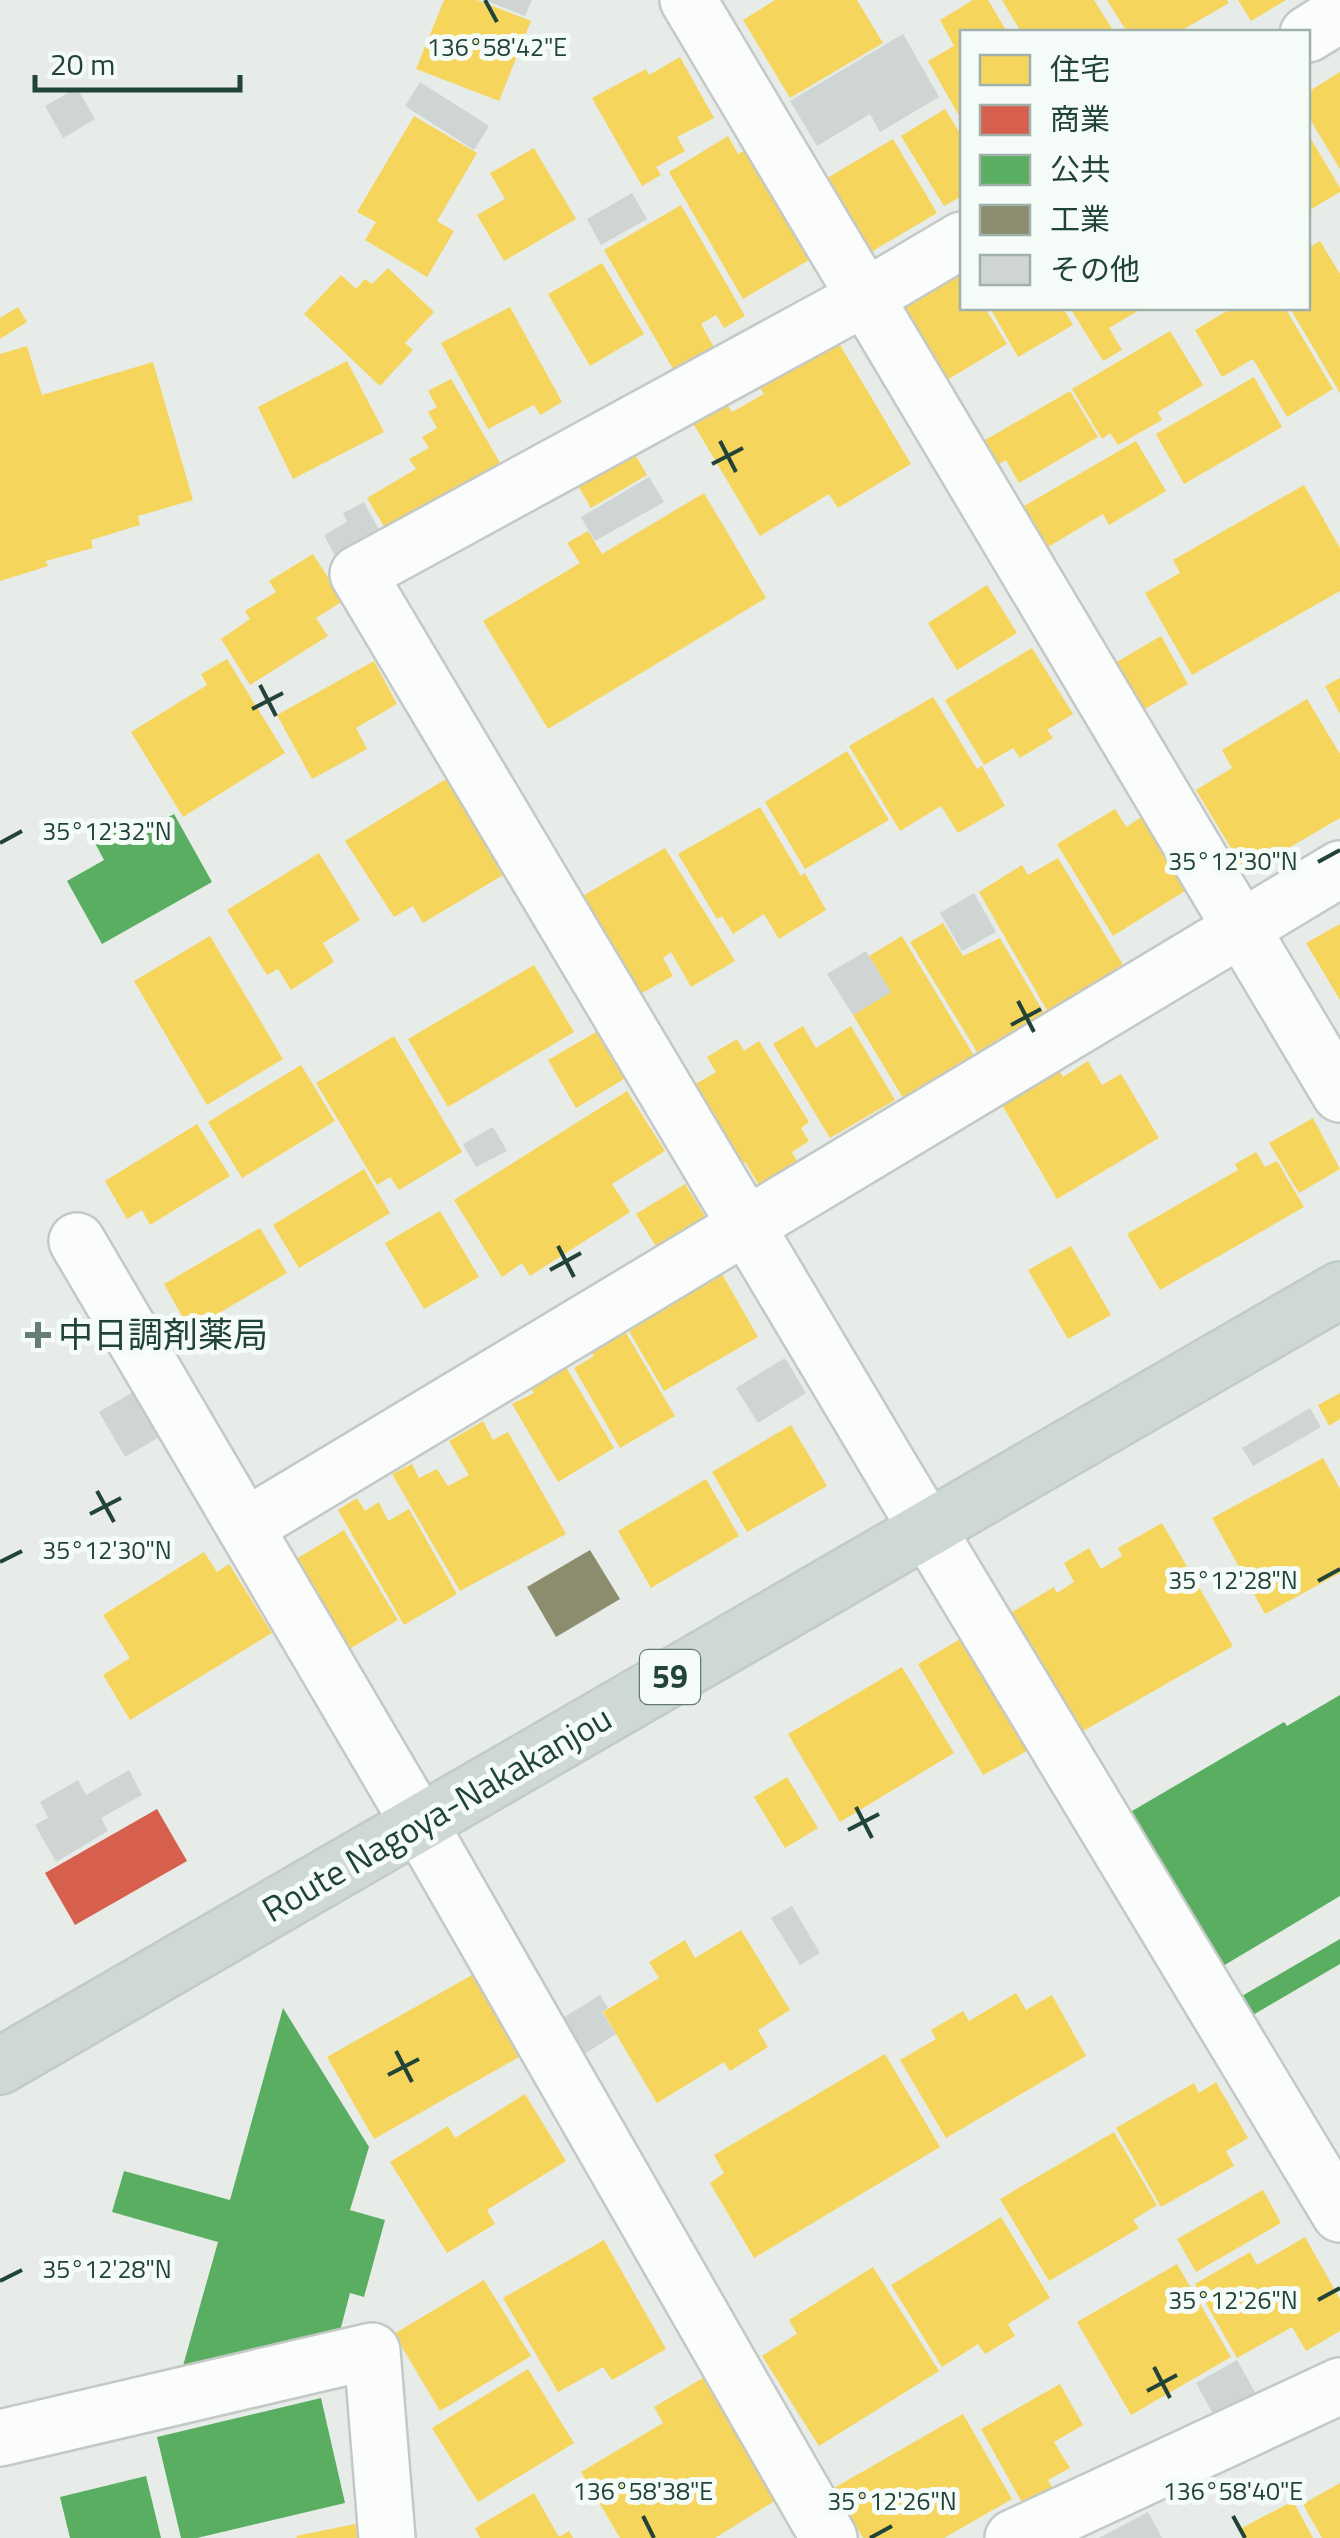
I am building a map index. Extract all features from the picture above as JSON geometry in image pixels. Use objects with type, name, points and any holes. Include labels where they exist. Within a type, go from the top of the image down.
[{"type":"main road","name":"Route Nagoya-Nakakanjou","points":[[0,2066],[420,1825],[926,1526],[1340,1290]]},
{"type":"street","points":[[688,0],[1340,1094]]},
{"type":"street","points":[[1310,33],[1340,14]]},
{"type":"street","points":[[960,241],[864,298],[358,574],[1340,2214]]},
{"type":"street","points":[[245,1527],[1340,869]]},
{"type":"street","points":[[77,1241],[420,1825],[829,2538]]},
{"type":"street","points":[[0,2438],[372,2351],[387,2538]]},
{"type":"street","points":[[1013,2538],[1340,2386]]},
{"type":"building: 住宅","points":[[444,0],[477,0],[531,21],[499,101],[416,69]]},
{"type":"building: 住宅","points":[[775,0],[857,0],[883,43],[790,98],[743,20]]},
{"type":"building: 住宅","points":[[973,0],[988,0],[1006,30],[960,30],[960,117],[928,61],[954,46],[940,20]]},
{"type":"building: 住宅","points":[[1002,0],[1094,0],[1113,30],[1020,30]]},
{"type":"building: 住宅","points":[[1107,0],[1229,3],[1182,30],[1126,30]]},
{"type":"building: 住宅","points":[[1238,0],[1286,0],[1251,21]]},
{"type":"building: 住宅","points":[[680,57],[714,118],[677,137],[685,151],[656,167],[661,175],[642,186],[592,98],[646,69],[649,75]]},
{"type":"building: 住宅","points":[[1340,72],[1340,169],[1310,119],[1310,91]]},
{"type":"building: 住宅","points":[[945,109],[960,134],[960,197],[944,206],[901,136]]},
{"type":"building: 住宅","points":[[414,116],[477,153],[437,221],[454,231],[427,277],[365,240],[376,222],[357,212]]},
{"type":"building: 住宅","points":[[728,136],[738,154],[750,147],[814,257],[743,299],[669,172]]},
{"type":"building: 住宅","points":[[1310,137],[1340,188],[1340,192],[1310,210]]},
{"type":"building: 住宅","points":[[893,139],[937,213],[871,252],[827,178]]},
{"type":"building: 住宅","points":[[534,148],[576,219],[504,261],[477,215],[505,199],[490,173]]},
{"type":"building: 住宅","points":[[681,205],[745,316],[724,328],[716,315],[701,324],[716,351],[676,374],[604,250]]},
{"type":"building: 住宅","points":[[1320,241],[1340,274],[1340,393],[1291,310],[1310,310],[1310,247]]},
{"type":"building: 住宅","points":[[602,263],[644,334],[590,366],[548,294]]},
{"type":"building: 住宅","points":[[388,268],[434,312],[405,343],[413,350],[380,386],[304,314],[341,275],[356,289],[365,279],[372,284]]},
{"type":"building: 住宅","points":[[960,273],[960,310],[986,310],[1007,344],[947,380],[894,288]]},
{"type":"building: 住宅","points":[[18,307],[27,322],[0,339],[0,318]]},
{"type":"building: 住宅","points":[[510,307],[562,402],[540,415],[534,405],[488,429],[441,343]]},
{"type":"building: 住宅","points":[[991,310],[1064,310],[1073,325],[1018,357]]},
{"type":"building: 住宅","points":[[1071,310],[1140,310],[1109,328],[1122,350],[1103,361]]},
{"type":"building: 住宅","points":[[1229,310],[1286,310],[1333,389],[1287,417],[1253,359],[1222,377],[1195,330]]},
{"type":"building: 住宅","points":[[1170,331],[1203,385],[1158,412],[1162,420],[1118,445],[1110,433],[1102,439],[1072,389]]},
{"type":"building: 住宅","points":[[834,335],[911,464],[838,508],[829,494],[760,536],[687,413],[720,393],[732,412],[764,394],[756,382]]},
{"type":"building: 住宅","points":[[27,346],[42,395],[153,362],[193,500],[138,516],[140,525],[91,540],[93,548],[46,561],[48,566],[0,581],[0,354]]},
{"type":"building: 住宅","points":[[347,361],[384,432],[293,479],[258,407]]},
{"type":"building: 住宅","points":[[1254,377],[1282,427],[1184,484],[1156,434]]},
{"type":"building: 住宅","points":[[451,379],[502,466],[388,533],[367,498],[416,469],[409,459],[429,448],[422,437],[437,428],[428,412],[437,407],[428,391]]},
{"type":"building: 住宅","points":[[1070,391],[1098,437],[1019,483],[1006,460],[994,467],[980,443]]},
{"type":"building: 住宅","points":[[1136,441],[1166,491],[1109,525],[1103,514],[1043,550],[1019,509]]},
{"type":"building: 住宅","points":[[630,446],[647,475],[591,508],[574,479]]},
{"type":"building: 住宅","points":[[1304,485],[1340,548],[1340,591],[1192,675],[1145,593],[1180,573],[1173,560]]},
{"type":"building: 住宅","points":[[704,493],[766,598],[548,729],[483,621],[580,563],[567,543],[588,531],[602,554]]},
{"type":"building: 住宅","points":[[313,554],[343,601],[316,618],[328,636],[250,685],[221,639],[250,619],[245,611],[276,592],[269,581]]},
{"type":"building: 住宅","points":[[987,585],[1017,633],[957,670],[928,623]]},
{"type":"building: 住宅","points":[[1161,636],[1188,684],[1143,710],[1115,663]]},
{"type":"building: 住宅","points":[[1032,648],[1073,714],[1047,730],[1053,738],[1020,758],[1013,748],[984,765],[945,700]]},
{"type":"building: 住宅","points":[[227,659],[285,753],[183,817],[131,732],[207,685],[201,674]]},
{"type":"building: 住宅","points":[[374,661],[397,704],[356,728],[367,749],[312,779],[277,715]]},
{"type":"building: 住宅","points":[[1340,678],[1340,714],[1325,686]]},
{"type":"building: 住宅","points":[[933,697],[1005,806],[958,833],[941,806],[900,831],[849,746]]},
{"type":"building: 住宅","points":[[1307,699],[1340,754],[1340,818],[1246,873],[1196,790],[1232,768],[1222,750]]},
{"type":"building: 住宅","points":[[847,751],[889,820],[805,869],[765,802]]},
{"type":"building: 住宅","points":[[449,777],[508,872],[423,923],[413,906],[394,917],[345,841]]},
{"type":"building: 住宅","points":[[760,807],[826,910],[779,939],[764,914],[733,934],[722,916],[717,919],[678,854]]},
{"type":"building: 住宅","points":[[1115,809],[1126,827],[1143,816],[1188,889],[1113,936],[1057,844]]},
{"type":"building: 住宅","points":[[665,848],[735,961],[691,987],[671,952],[663,958],[673,976],[642,993],[630,973],[624,976],[579,898]]},
{"type":"building: 住宅","points":[[319,853],[360,920],[323,943],[334,962],[291,990],[278,969],[267,975],[227,910]]},
{"type":"building: 住宅","points":[[1058,858],[1125,968],[1049,1014],[979,892],[1022,865],[1028,875]]},
{"type":"building: 住宅","points":[[943,923],[963,956],[1000,938],[1044,1013],[977,1052],[910,942]]},
{"type":"building: 住宅","points":[[1340,924],[1340,1000],[1306,943]]},
{"type":"building: 住宅","points":[[210,936],[283,1059],[207,1105],[134,981]]},
{"type":"building: 住宅","points":[[902,936],[982,1069],[911,1111],[853,1015],[891,992],[869,956]]},
{"type":"building: 住宅","points":[[534,965],[574,1032],[448,1107],[408,1039]]},
{"type":"building: 住宅","points":[[803,1026],[816,1048],[851,1026],[895,1100],[830,1138],[773,1044]]},
{"type":"building: 住宅","points":[[596,1032],[624,1079],[576,1108],[548,1060]]},
{"type":"building: 住宅","points":[[394,1036],[462,1152],[399,1190],[390,1177],[377,1185],[316,1083]]},
{"type":"building: 住宅","points":[[737,1039],[744,1051],[759,1041],[809,1122],[801,1128],[809,1141],[792,1152],[804,1174],[766,1197],[745,1162],[739,1165],[692,1086],[716,1072],[707,1057]]},
{"type":"building: 住宅","points":[[1051,1057],[1063,1077],[1088,1061],[1102,1085],[1121,1074],[1159,1138],[1057,1199],[994,1091]]},
{"type":"building: 住宅","points":[[301,1065],[335,1121],[242,1178],[208,1122]]},
{"type":"building: 住宅","points":[[627,1091],[665,1151],[612,1184],[630,1212],[530,1276],[522,1263],[502,1277],[454,1200]]},
{"type":"building: 住宅","points":[[1313,1118],[1340,1169],[1299,1193],[1269,1143]]},
{"type":"building: 住宅","points":[[197,1124],[230,1176],[150,1225],[142,1210],[127,1219],[105,1181]]},
{"type":"building: 住宅","points":[[1256,1152],[1265,1167],[1277,1161],[1304,1207],[1160,1290],[1127,1234],[1238,1170],[1235,1164]]},
{"type":"building: 住宅","points":[[364,1169],[390,1213],[299,1268],[273,1225]]},
{"type":"building: 住宅","points":[[685,1184],[709,1223],[660,1253],[636,1214]]},
{"type":"building: 住宅","points":[[440,1211],[479,1277],[424,1309],[385,1243]]},
{"type":"building: 住宅","points":[[260,1228],[287,1273],[190,1330],[164,1284]]},
{"type":"building: 住宅","points":[[1071,1246],[1111,1315],[1068,1339],[1028,1270]]},
{"type":"building: 住宅","points":[[714,1260],[758,1337],[664,1391],[619,1314]]},
{"type":"building: 住宅","points":[[619,1321],[675,1416],[620,1448],[574,1368],[594,1356],[585,1341]]},
{"type":"building: 住宅","points":[[560,1357],[614,1448],[558,1482],[512,1404],[534,1393],[525,1378]]},
{"type":"building: 住宅","points":[[1340,1393],[1340,1419],[1329,1426],[1318,1405]]},
{"type":"building: 住宅","points":[[483,1421],[493,1440],[508,1432],[566,1534],[460,1591],[392,1474],[412,1464],[419,1478],[437,1469],[448,1486],[469,1475],[449,1441]]},
{"type":"building: 住宅","points":[[791,1425],[827,1486],[747,1532],[712,1472]]},
{"type":"building: 住宅","points":[[1323,1458],[1340,1489],[1340,1573],[1265,1614],[1212,1518]]},
{"type":"building: 住宅","points":[[706,1479],[739,1536],[651,1588],[618,1531]]},
{"type":"building: 住宅","points":[[357,1498],[365,1511],[379,1502],[388,1521],[409,1509],[457,1594],[404,1625],[338,1510]]},
{"type":"building: 住宅","points":[[1162,1523],[1233,1646],[1078,1734],[1009,1614],[1054,1587],[1057,1593],[1074,1582],[1064,1563],[1089,1548],[1101,1569],[1122,1556],[1118,1548]]},
{"type":"building: 住宅","points":[[344,1530],[398,1620],[346,1651],[293,1561]]},
{"type":"building: 住宅","points":[[204,1552],[217,1572],[229,1564],[272,1633],[130,1720],[103,1675],[130,1658],[103,1615]]},
{"type":"building: 住宅","points":[[962,1638],[1027,1751],[983,1775],[918,1664]]},
{"type":"building: 住宅","points":[[902,1667],[954,1753],[840,1822],[788,1734]]},
{"type":"building: 住宅","points":[[787,1777],[818,1828],[785,1848],[754,1797]]},
{"type":"building: 住宅","points":[[741,1930],[790,2010],[758,2030],[768,2047],[730,2071],[724,2062],[657,2103],[603,2012],[659,1978],[649,1962],[685,1940],[695,1958]]},
{"type":"building: 住宅","points":[[472,1975],[519,2057],[374,2139],[327,2057]]},
{"type":"building: 住宅","points":[[1016,1993],[1026,2010],[1052,1995],[1086,2056],[946,2138],[900,2060],[936,2039],[931,2030],[963,2011],[969,2021]]},
{"type":"building: 住宅","points":[[885,2054],[940,2147],[754,2258],[710,2183],[724,2173],[714,2155]]},
{"type":"building: 住宅","points":[[1216,2082],[1248,2138],[1226,2151],[1234,2166],[1161,2207],[1116,2128],[1194,2083],[1199,2093]]},
{"type":"building: 住宅","points":[[525,2094],[566,2161],[487,2210],[495,2224],[447,2253],[390,2162],[448,2126],[455,2138]]},
{"type":"building: 住宅","points":[[1114,2132],[1157,2205],[1133,2220],[1139,2228],[1049,2281],[1000,2199]]},
{"type":"building: 住宅","points":[[1263,2190],[1281,2223],[1196,2272],[1177,2239]]},
{"type":"building: 住宅","points":[[1001,2217],[1050,2298],[1008,2324],[1015,2336],[985,2354],[978,2344],[942,2367],[891,2285]]},
{"type":"building: 住宅","points":[[1305,2237],[1340,2299],[1340,2331],[1306,2351],[1292,2327],[1237,2358],[1195,2284],[1250,2252],[1257,2265]]},
{"type":"building: 住宅","points":[[604,2240],[666,2349],[612,2380],[603,2367],[558,2392],[503,2298]]},
{"type":"building: 住宅","points":[[1177,2264],[1231,2357],[1131,2415],[1077,2322]]},
{"type":"building: 住宅","points":[[873,2267],[939,2371],[819,2446],[762,2356],[797,2334],[789,2320]]},
{"type":"building: 住宅","points":[[484,2280],[531,2356],[440,2411],[394,2334]]},
{"type":"building: 住宅","points":[[528,2369],[574,2443],[478,2502],[432,2428]]},
{"type":"building: 住宅","points":[[708,2375],[781,2497],[715,2538],[620,2538],[581,2472],[663,2423],[654,2407]]},
{"type":"building: 住宅","points":[[1060,2384],[1083,2425],[1054,2442],[1070,2468],[1048,2480],[1054,2491],[1025,2508],[981,2429]]},
{"type":"building: 住宅","points":[[963,2414],[1012,2499],[944,2538],[863,2538],[834,2488]]},
{"type":"building: 住宅","points":[[1340,2483],[1340,2538],[1322,2538],[1303,2504]]},
{"type":"building: 住宅","points":[[534,2493],[559,2537],[569,2531],[573,2538],[480,2538],[475,2528]]},
{"type":"building: 住宅","points":[[1293,2501],[1313,2538],[1245,2538],[1240,2529]]},
{"type":"building: 住宅","points":[[360,2523],[364,2538],[296,2536]]},
{"type":"building: 商業","points":[[157,1809],[187,1861],[75,1925],[45,1873]]},
{"type":"building: 公共","points":[[174,814],[212,882],[102,944],[67,881],[104,860],[95,843],[117,831],[123,842]]},
{"type":"building: 公共","points":[[1340,1695],[1340,1896],[1218,1969],[1127,1814],[1284,1722],[1287,1726]]},
{"type":"building: 公共","points":[[1340,1939],[1340,1964],[1246,2019],[1235,2000]]},
{"type":"building: 公共","points":[[283,2008],[369,2147],[350,2210],[385,2220],[364,2297],[350,2293],[339,2335],[179,2380],[218,2242],[112,2212],[124,2171],[230,2200]]},
{"type":"building: 公共","points":[[321,2398],[345,2503],[197,2538],[181,2538],[157,2437]]},
{"type":"building: 公共","points":[[146,2476],[161,2538],[70,2538],[60,2497]]},
{"type":"building: 工業","points":[[590,1550],[620,1599],[556,1637],[527,1587]]},
{"type":"building: その他","points":[[484,0],[532,0],[525,16]]},
{"type":"building: その他","points":[[903,34],[939,97],[880,132],[870,114],[817,146],[790,101]]},
{"type":"building: その他","points":[[420,82],[489,126],[474,150],[405,106]]},
{"type":"building: その他","points":[[77,88],[95,119],[63,138],[45,106]]},
{"type":"building: その他","points":[[632,193],[647,219],[601,245],[587,219]]},
{"type":"building: その他","points":[[649,477],[664,502],[595,541],[581,517]]},
{"type":"building: その他","points":[[364,502],[384,539],[339,563],[324,535],[347,522],[343,513]]},
{"type":"building: その他","points":[[974,893],[996,932],[962,951],[940,913]]},
{"type":"building: その他","points":[[866,951],[891,992],[853,1015],[827,974]]},
{"type":"building: その他","points":[[493,1127],[507,1151],[476,1167],[463,1144]]},
{"type":"building: その他","points":[[785,1358],[806,1393],[758,1423],[736,1388]]},
{"type":"building: その他","points":[[135,1391],[161,1436],[125,1457],[99,1412]]},
{"type":"building: その他","points":[[1310,1408],[1321,1427],[1253,1466],[1242,1448]]},
{"type":"building: その他","points":[[129,1770],[142,1795],[101,1818],[108,1831],[56,1862],[35,1825],[48,1818],[40,1802],[78,1780],[86,1795]]},
{"type":"building: その他","points":[[792,1906],[820,1953],[800,1965],[771,1918]]},
{"type":"building: その他","points":[[600,1995],[608,2008],[602,2012],[616,2034],[578,2058],[556,2022]]},
{"type":"building: その他","points":[[1237,2360],[1257,2396],[1216,2419],[1196,2383]]},
{"type":"building: その他","points":[[1148,2512],[1162,2538],[1099,2538]]},
{"type":"place","name":"中日調剤薬局","points":[[38,1335]]}]
